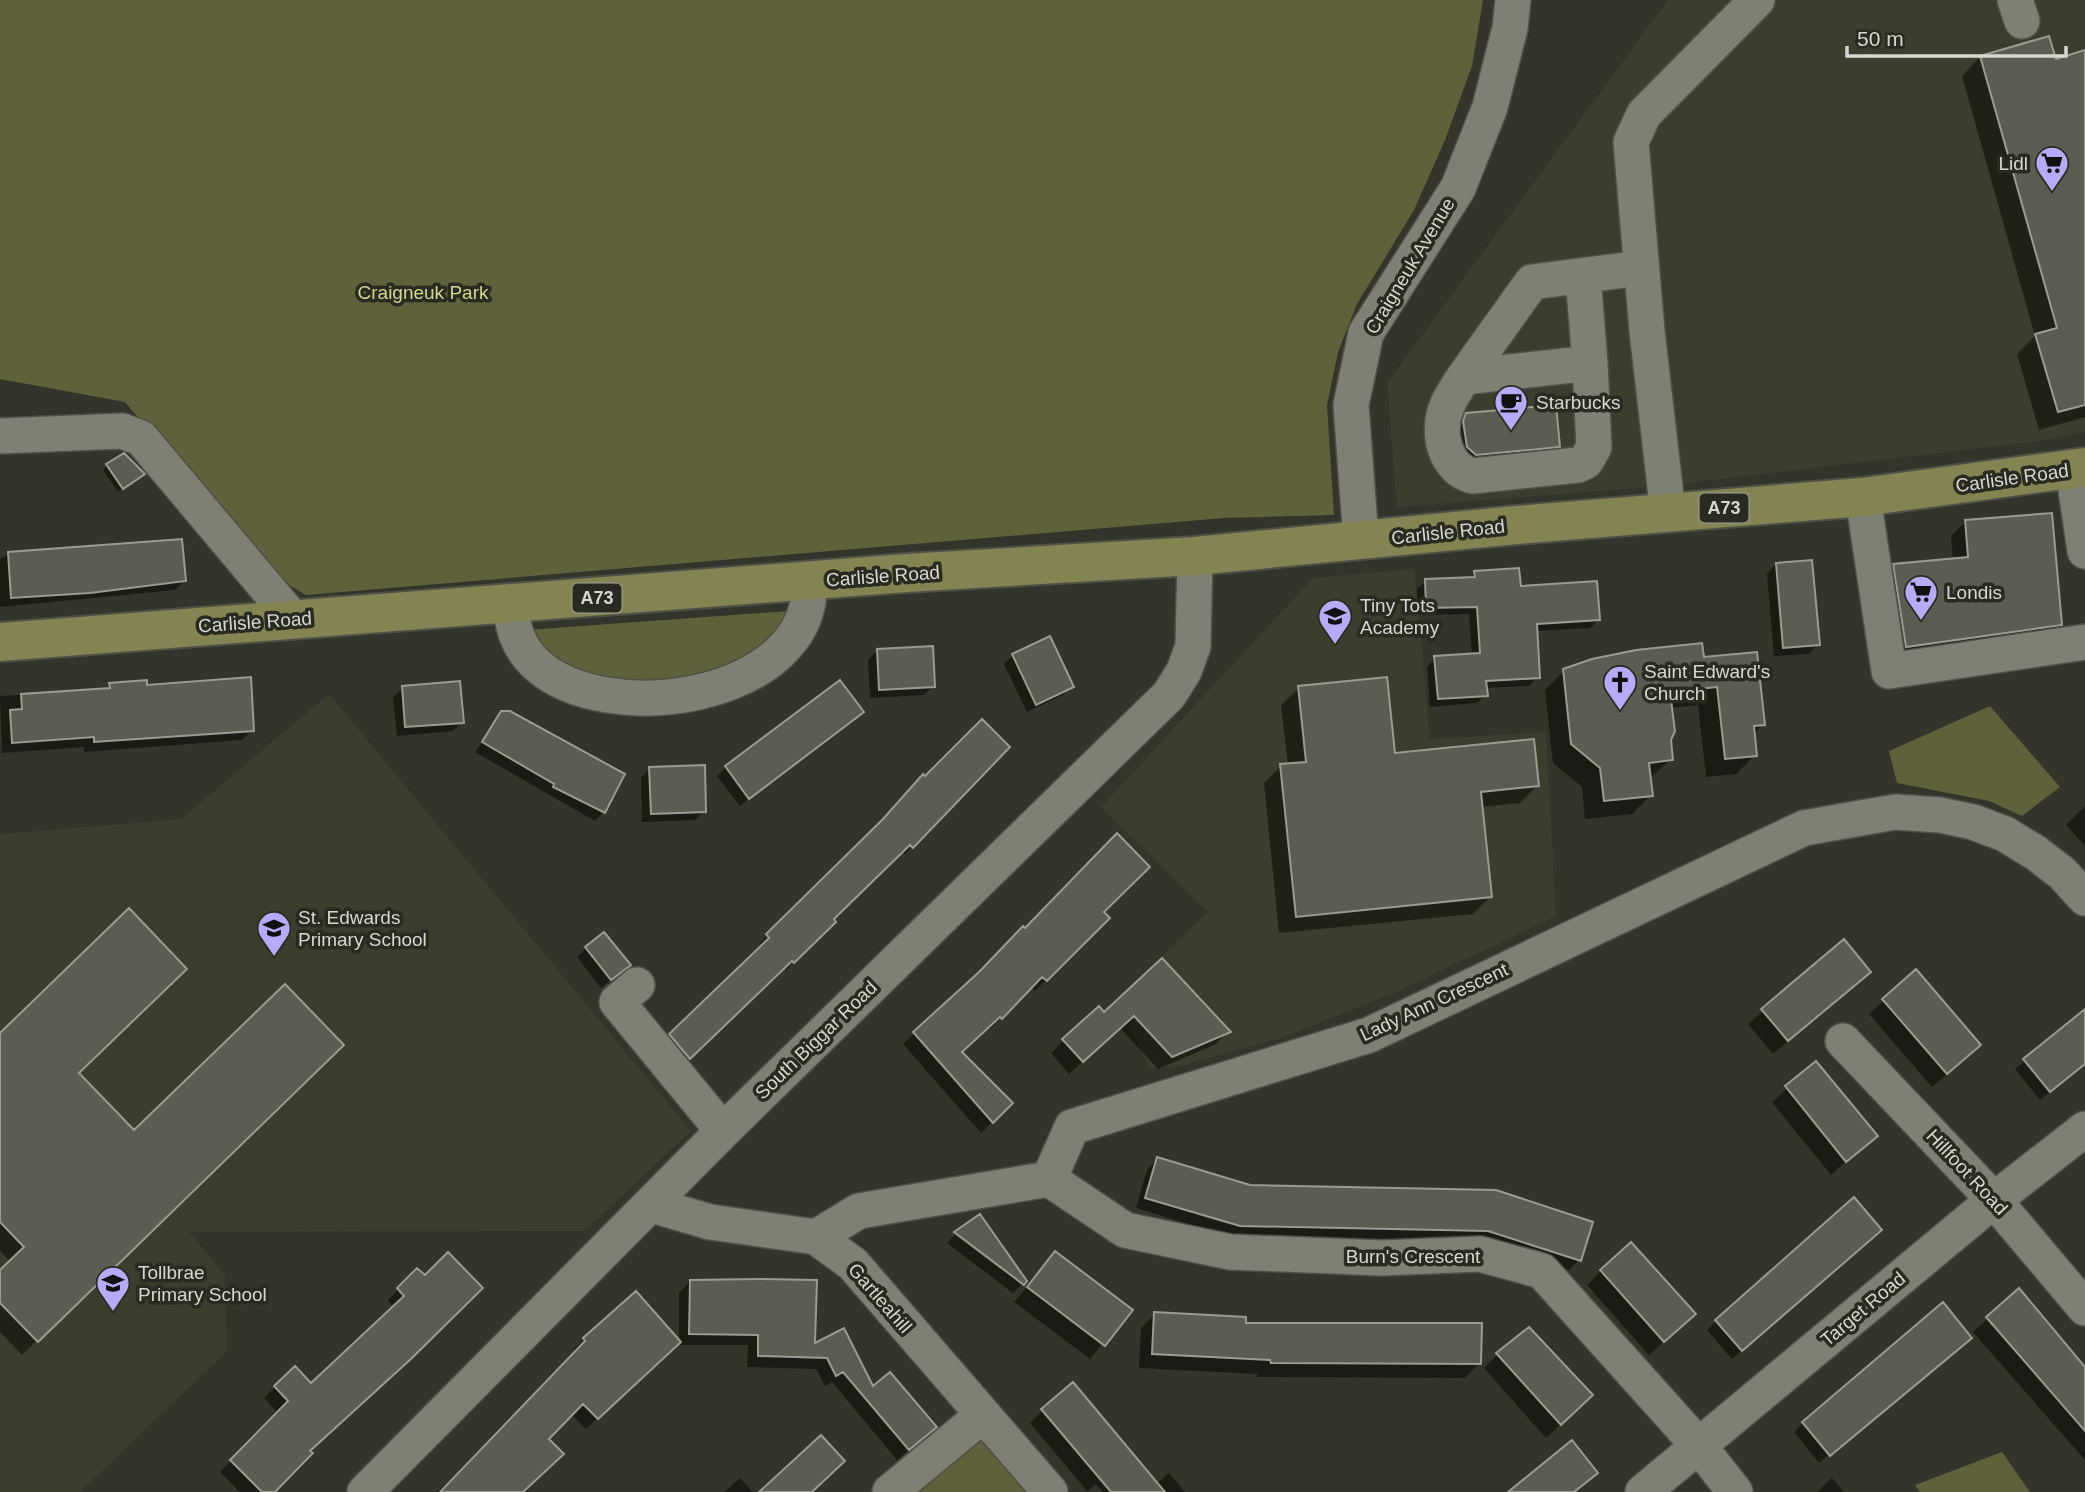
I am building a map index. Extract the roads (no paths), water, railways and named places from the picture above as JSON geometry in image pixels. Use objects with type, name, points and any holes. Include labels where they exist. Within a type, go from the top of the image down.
[{"type":"main road","name":"Carlisle Road","points":[[0,642],[293,619],[510,606],[809,581],[1195,556],[1863,497],[2079,468]]},
{"type":"street","name":"Craigneuk Avenue","points":[[1361,540],[1351,405],[1366,333],[1458,188],[1490,107],[1510,28],[1513,0]]},
{"type":"street","points":[[1668,513],[1641,268],[1631,142],[1644,114],[1756,0]]},
{"type":"street","points":[[1583,276],[1594,447],[1586,461],[1578,465],[1473,475],[1462,473],[1452,464],[1445,449],[1443,426],[1446,407],[1464,377],[1532,282],[1641,268]]},
{"type":"street","points":[[1464,377],[1590,363]]},
{"type":"street","points":[[0,436],[122,431],[141,438],[293,619]]},
{"type":"street","points":[[2079,468],[2085,551]]},
{"type":"street","points":[[1863,497],[1889,671],[2085,642]]},
{"type":"street","name":"South Biggar Road","points":[[365,1492],[723,1131],[1169,695],[1184,671],[1193,646],[1195,556]]},
{"type":"street","name":"Carlisle Road","points":[[510,606],[514,634],[523,649],[535,664],[553,675],[591,690],[630,698],[671,698],[726,684],[774,658],[806,619],[810,601],[809,581]]},
{"type":"street","name":"Lady Ann Crescent","points":[[1049,1179],[1072,1127],[1369,1035],[1804,828],[1895,812],[1940,815],[2005,834],[2062,873],[2085,898]]},
{"type":"street","points":[[636,985],[617,1002],[723,1131]]},
{"type":"street","name":"Hillfoot Road","points":[[1843,1041],[1994,1200],[2085,1308]]},
{"type":"street","name":"Target Road","points":[[1643,1492],[1994,1200],[2085,1129]]},
{"type":"street","points":[[816,1237],[859,1210],[1049,1179]]},
{"type":"street","name":"Burn's Crescent","points":[[1049,1179],[1125,1230],[1230,1252],[1382,1258],[1480,1254],[1542,1271],[1699,1447],[1735,1492]]},
{"type":"street","name":"Gartleahill","points":[[652,1205],[710,1222],[816,1237],[853,1264],[1050,1492]]},
{"type":"street","points":[[890,1492],[983,1415]]},
{"type":"place","name":"Lidl","points":[[2052,193]]},
{"type":"place","name":"Starbucks","points":[[1511,432]]},
{"type":"place","name":"Londis","points":[[1921,622]]},
{"type":"place","name":"Tiny Tots Academy","points":[[1335,646]]},
{"type":"place","name":"Saint Edward's Church","points":[[1620,712]]},
{"type":"place","name":"St. Edwards Primary School","points":[[274,958]]},
{"type":"place","name":"Tollbrae Primary School","points":[[113,1313]]},
{"type":"park label","name":"Craigneuk Park","points":[[423,292]]}]
